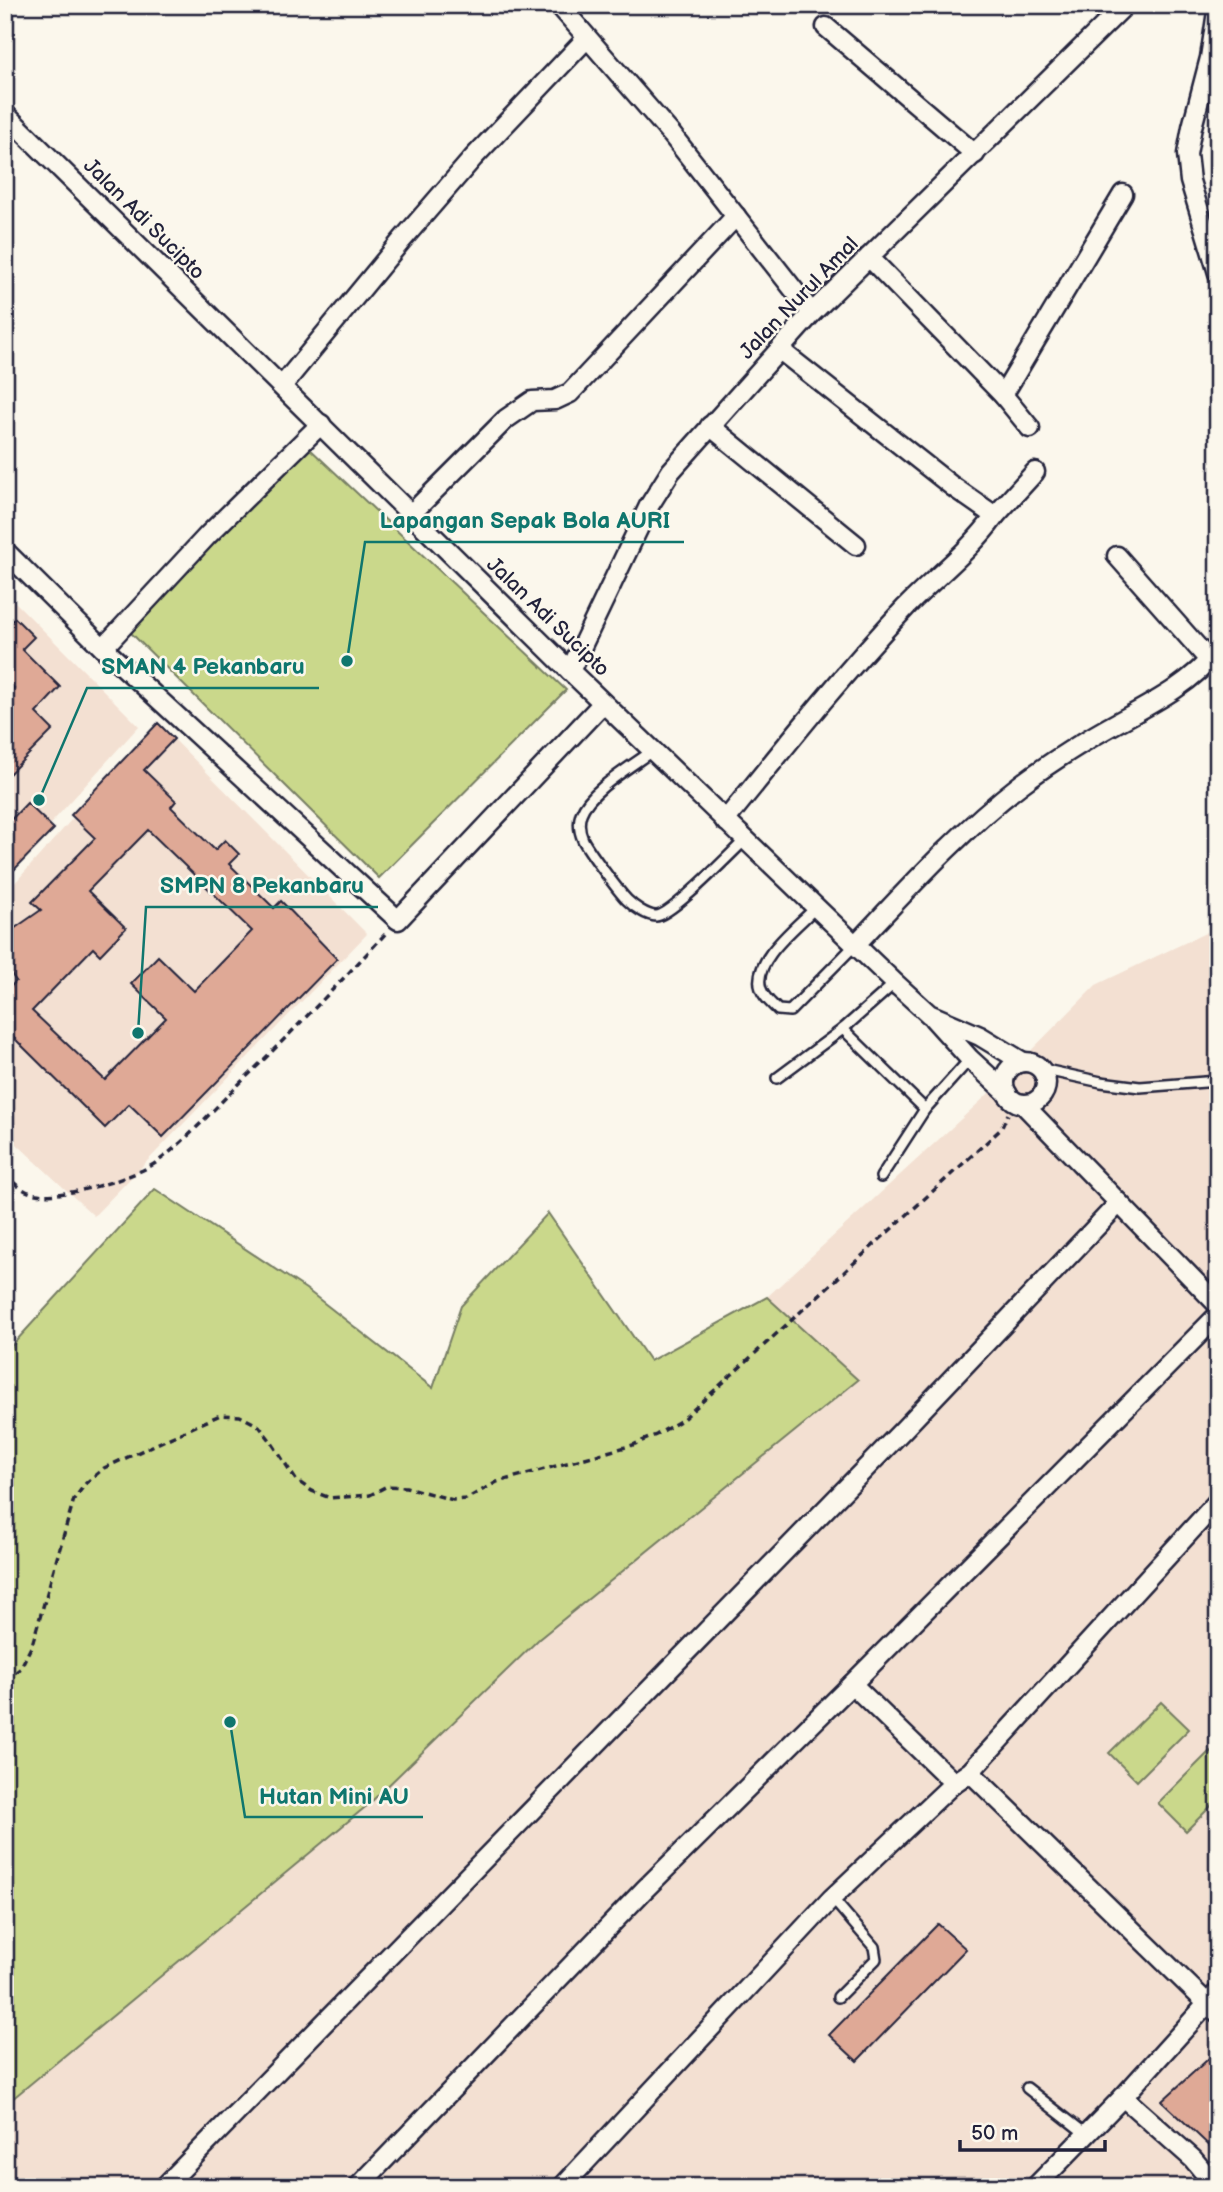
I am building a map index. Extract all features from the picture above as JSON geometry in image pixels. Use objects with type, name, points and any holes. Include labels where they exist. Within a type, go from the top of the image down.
[{"type":"street","points":[[559,5],[672,135],[812,313]]},
{"type":"street","name":"Jalan Nurul Amal","points":[[569,671],[649,506],[671,471],[812,313],[1125,5]]},
{"type":"street","points":[[1218,5],[1214,60],[1192,127],[1188,154],[1190,181],[1218,273]]},
{"type":"street","points":[[826,26],[975,154]]},
{"type":"street","points":[[282,386],[464,169],[587,38]]},
{"type":"street","name":"Jalan Adi Sucipto","points":[[5,114],[569,671],[895,984],[929,1014],[980,1036],[1023,1062]]},
{"type":"street","points":[[1003,395],[1123,194]]},
{"type":"street","points":[[411,514],[506,419],[532,401],[562,398],[570,393],[736,216]]},
{"type":"street","points":[[869,257],[1003,395],[1030,428]]},
{"type":"street","points":[[780,350],[952,486],[995,516]]},
{"type":"street","points":[[103,648],[208,535],[321,424]]},
{"type":"street","points":[[710,426],[856,545]]},
{"type":"street","points":[[725,821],[829,691],[906,607],[983,532],[1035,472]]},
{"type":"street","points":[[5,551],[103,648],[398,920],[603,703]]},
{"type":"street","points":[[855,945],[946,848],[1020,785],[1087,740],[1174,690],[1214,655],[1117,555]]},
{"type":"street","points":[[929,1014],[970,1059],[1119,1203],[1218,1305]]},
{"type":"street","points":[[1023,1062],[1029,1062],[1041,1069],[1047,1082],[1046,1090],[1037,1101],[1014,1099],[1004,1080],[1007,1073],[1016,1064],[1023,1062]]},
{"type":"street","points":[[164,2187],[902,1432],[1119,1203]]},
{"type":"street","points":[[358,2187],[643,1890],[852,1684],[1218,1315]]},
{"type":"street","points":[[562,2187],[832,1898],[954,1783],[970,1772],[1218,1501]]},
{"type":"street","points":[[852,1684],[954,1783]]},
{"type":"street","points":[[970,1772],[1214,2003],[1035,2187]]},
{"type":"street","points":[[1123,2096],[1193,2159],[1207,2176],[1208,2187]]},
{"type":"lane","points":[[652,751],[592,796],[582,811],[578,824],[583,840],[628,900],[646,913],[656,916],[666,912],[745,840]]},
{"type":"lane","points":[[815,908],[774,950],[761,970],[759,979],[764,997],[778,1010],[790,1011],[855,945]]},
{"type":"lane","points":[[776,1078],[843,1029],[895,984]]},
{"type":"lane","points":[[843,1029],[925,1109]]},
{"type":"lane","points":[[881,1177],[925,1109],[970,1059]]},
{"type":"lane","points":[[1041,1069],[1140,1087],[1218,1081]]},
{"type":"lane","points":[[832,1898],[874,1947],[876,1959],[838,1997]]},
{"type":"lane","points":[[1027,2088],[1087,2135]]},
{"type":"path","points":[[5,1174],[34,1194],[60,1195],[129,1177],[157,1162],[265,1059],[398,920]]},
{"type":"path","points":[[5,1680],[20,1669],[32,1645],[74,1499],[86,1483],[104,1468],[220,1415],[240,1416],[259,1426],[296,1480],[312,1491],[330,1498],[370,1495],[387,1486],[406,1487],[453,1500],[466,1499],[497,1482],[633,1445],[682,1420],[1001,1129],[1014,1099]]},
{"type":"shaded area","points":[[5,592],[139,726],[5,874]]},
{"type":"shaded area","points":[[158,723],[367,934],[94,1216],[5,1133],[5,894]]},
{"type":"shaded area","points":[[1218,927],[1218,2187],[5,2187],[5,1353],[155,1189],[306,1289],[433,1388],[461,1306],[548,1213],[651,1361],[767,1297],[985,1097],[1096,985]]},
{"type":"green space","points":[[308,447],[566,690],[379,878],[129,631]]},
{"type":"green space","points":[[155,1189],[306,1289],[433,1388],[461,1306],[548,1213],[650,1361],[767,1297],[858,1380],[539,1639],[369,1804],[5,2105],[5,1353]]},
{"type":"green space","points":[[1161,1702],[1189,1729],[1137,1781],[1109,1753]]},
{"type":"green space","points":[[1210,1751],[1218,1759],[1218,1799],[1186,1831],[1158,1803]]},
{"type":"building","points":[[15,618],[34,637],[22,649],[60,687],[36,713],[53,730],[5,778],[5,697],[14,688],[5,679],[5,628]]},
{"type":"building","points":[[158,723],[174,739],[144,770],[176,801],[171,807],[215,850],[225,840],[239,854],[229,864],[274,908],[281,901],[337,959],[163,1137],[129,1104],[105,1128],[5,1029],[5,993],[16,981],[5,965],[5,935],[41,910],[32,902],[95,838],[71,815]],"holes":[[[148,830],[252,931],[194,991],[158,956],[131,984],[166,1018],[105,1080],[32,1011],[93,948],[100,955],[126,928],[88,891]]]},
{"type":"building","points":[[27,803],[54,829],[5,879],[5,826]]},
{"type":"building","points":[[938,1924],[966,1949],[857,2061],[829,2035]]},
{"type":"building","points":[[1218,2050],[1218,2154],[1162,2101]]},
{"type":"place","name":"Lapangan Sepak Bola AURI","points":[[347,661]]},
{"type":"place","name":"SMAN 4 Pekanbaru","points":[[39,800]]},
{"type":"place","name":"SMPN 8 Pekanbaru","points":[[138,1033]]},
{"type":"place","name":"Hutan Mini AU","points":[[230,1722]]}]
